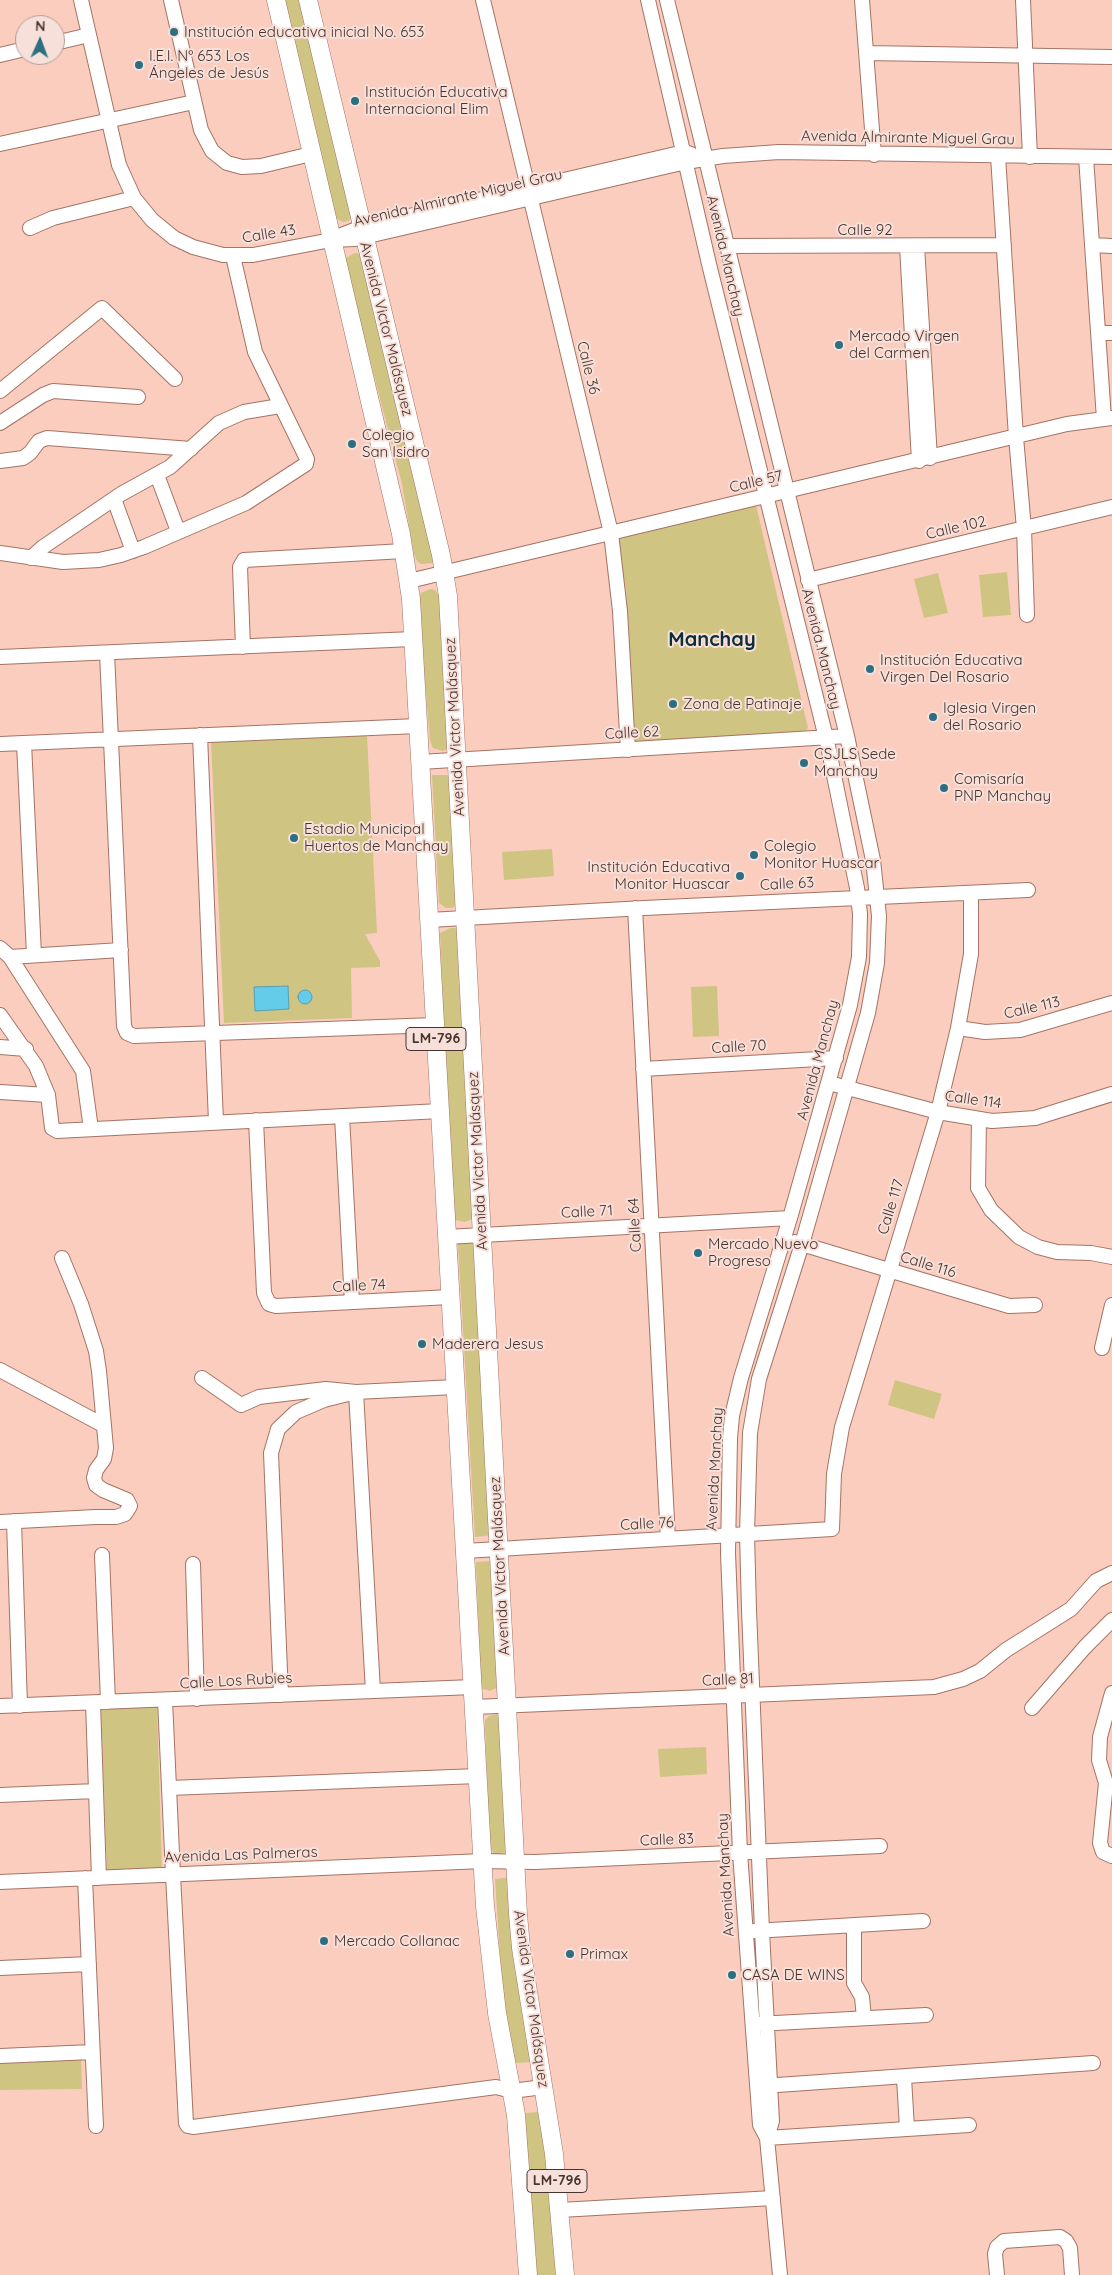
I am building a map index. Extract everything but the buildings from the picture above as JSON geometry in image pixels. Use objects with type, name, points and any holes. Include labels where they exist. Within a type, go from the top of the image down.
[{"type":"main road","name":"Avenida Victor Malásquez","points":[[276,0],[404,550],[409,581],[483,1861],[491,1973],[512,2090],[520,2152],[528,2275]]},
{"type":"main road","name":"Avenida Victor Malásquez","points":[[308,0],[444,573],[449,608],[515,1862],[521,1948],[554,2154],[565,2275]]},
{"type":"street","name":"Calle 43","points":[[81,0],[120,165],[134,198],[152,220],[174,238],[203,250],[233,256],[263,254],[331,240]]},
{"type":"street","points":[[170,0],[204,138],[212,151],[227,163],[237,166],[254,166],[311,154]]},
{"type":"street","name":"Calle 36","points":[[483,0],[611,533],[620,611],[628,750]]},
{"type":"street","name":"Avenida Manchay","points":[[648,0],[709,264],[826,738],[858,897],[860,931],[859,957],[850,1005],[790,1218],[735,1399],[730,1438],[728,1536],[740,1853],[752,2024],[764,2086]]},
{"type":"street","name":"Avenida Manchay","points":[[667,0],[846,736],[873,860],[878,898],[879,942],[870,1006],[848,1089],[756,1393],[748,1451],[747,1534],[766,2023],[764,2086],[760,2125],[767,2138],[780,2275]]},
{"type":"street","points":[[862,0],[874,155]]},
{"type":"street","points":[[1023,0],[1030,157]]},
{"type":"street","points":[[65,41],[89,35]]},
{"type":"street","points":[[0,54],[15,51]]},
{"type":"street","points":[[866,53],[1112,56]]},
{"type":"street","points":[[0,144],[194,102]]},
{"type":"street","name":"Avenida Almirante Miguel Grau","points":[[331,240],[355,239],[363,232],[685,157],[704,158],[779,152],[874,155],[1112,157]]},
{"type":"street","points":[[998,156],[1016,437],[1024,529],[1027,615]]},
{"type":"street","points":[[1086,157],[1092,245],[1105,333],[1108,419]]},
{"type":"street","points":[[30,228],[53,218],[134,198]]},
{"type":"street","name":"Calle 92","points":[[726,246],[1004,245]]},
{"type":"street","points":[[1092,245],[1112,246]]},
{"type":"street","points":[[912,246],[925,460]]},
{"type":"street","points":[[0,553],[63,562],[110,558],[133,551],[246,502],[306,464],[307,459],[280,406],[256,352],[233,256]]},
{"type":"street","points":[[0,391],[102,308],[175,379]]},
{"type":"street","points":[[0,424],[52,391],[138,397]]},
{"type":"street","points":[[31,558],[43,547],[114,499],[177,462],[204,434],[226,419],[244,412],[280,406]]},
{"type":"street","name":"Calle 57","points":[[409,581],[767,495],[925,460],[1076,422],[1108,419]]},
{"type":"street","points":[[0,461],[22,458],[30,454],[38,441],[47,438],[191,449]]},
{"type":"street","points":[[157,475],[178,532]]},
{"type":"street","points":[[114,499],[133,551]]},
{"type":"street","name":"Calle 102","points":[[808,580],[1112,507]]},
{"type":"street","points":[[243,647],[240,567],[244,560],[404,550]]},
{"type":"street","points":[[0,657],[413,638]]},
{"type":"street","points":[[107,653],[124,1026],[127,1033],[132,1036],[213,1034],[435,1025]]},
{"type":"street","points":[[0,744],[418,726]]},
{"type":"street","points":[[200,735],[216,1122]]},
{"type":"street","name":"Calle 62","points":[[420,762],[846,736]]},
{"type":"street","points":[[24,743],[34,955]]},
{"type":"street","name":"Calle 63","points":[[429,920],[635,908],[1028,890]]},
{"type":"street","name":"Calle 117","points":[[832,1529],[834,1474],[840,1435],[888,1270],[938,1112],[958,1028],[971,954],[971,892]]},
{"type":"street","name":"Calle 64","points":[[635,908],[668,1539]]},
{"type":"street","points":[[5,953],[34,955],[121,950]]},
{"type":"street","points":[[5,953],[84,1071],[91,1129]]},
{"type":"street","name":"Calle 113","points":[[958,1028],[985,1032],[1020,1030],[1112,1003]]},
{"type":"street","points":[[0,1016],[26,1049],[36,1066],[48,1095],[54,1130],[440,1111]]},
{"type":"street","points":[[0,1048],[26,1049]]},
{"type":"street","name":"Calle 70","points":[[643,1069],[836,1058]]},
{"type":"street","name":"Calle 114","points":[[829,1083],[938,1112],[1004,1121],[1035,1118],[1112,1094]]},
{"type":"street","points":[[0,1092],[48,1095]]},
{"type":"street","points":[[342,1116],[352,1302]]},
{"type":"street","points":[[979,1119],[978,1188],[991,1210],[1019,1237],[1038,1247],[1057,1252],[1091,1253],[1112,1257]]},
{"type":"street","name":"Calle 74","points":[[256,1120],[264,1293],[269,1304],[276,1306],[450,1297]]},
{"type":"street","name":"Calle 71","points":[[446,1237],[790,1218]]},
{"type":"street","name":"Calle 116","points":[[784,1238],[1009,1306],[1035,1304]]},
{"type":"street","points":[[20,1706],[7,1521],[95,1517],[116,1518],[125,1514],[130,1506],[127,1500],[96,1485],[94,1478],[96,1470],[104,1458],[106,1448],[96,1351],[81,1304],[62,1258]]},
{"type":"street","points":[[1102,1348],[1112,1305]]},
{"type":"street","points":[[0,1370],[103,1425]]},
{"type":"street","points":[[202,1378],[241,1405],[259,1397],[326,1389],[356,1392],[455,1387]]},
{"type":"street","points":[[356,1392],[373,1691]]},
{"type":"street","points":[[281,1695],[271,1453],[274,1439],[278,1429],[296,1412],[324,1400],[356,1392]]},
{"type":"street","name":"Calle 76","points":[[465,1551],[832,1529]]},
{"type":"street","points":[[102,1555],[108,1702]]},
{"type":"street","points":[[193,1564],[196,1699]]},
{"type":"street","name":"Calle 81","points":[[474,1707],[934,1687],[963,1679],[980,1671],[1006,1650],[1071,1609],[1083,1598],[1096,1581],[1112,1573]]},
{"type":"street","points":[[1032,1708],[1085,1647],[1112,1620]]},
{"type":"street","name":"Calle Los Rubies","points":[[0,1706],[473,1687]]},
{"type":"street","points":[[1112,1693],[1100,1737],[1099,1760],[1106,1783],[1100,1843],[1103,1852],[1112,1856]]},
{"type":"street","points":[[165,1700],[172,1875],[186,2123],[188,2126],[496,2087],[512,2090],[543,2087]]},
{"type":"street","points":[[93,1703],[96,1791],[89,1964],[96,2126]]},
{"type":"street","points":[[169,1788],[478,1776]]},
{"type":"street","points":[[0,1795],[96,1791]]},
{"type":"street","name":"Calle 83","points":[[483,1861],[515,1862],[880,1846]]},
{"type":"street","name":"Avenida Las Palmeras","points":[[0,1882],[483,1861]]},
{"type":"street","points":[[745,1932],[923,1921]]},
{"type":"street","points":[[854,1925],[854,1983],[862,1997],[864,2018]]},
{"type":"street","points":[[0,1968],[89,1964]]},
{"type":"street","points":[[752,2024],[926,2015]]},
{"type":"street","points":[[0,2056],[92,2052]]},
{"type":"street","points":[[764,2086],[904,2078],[1093,2063]]},
{"type":"street","points":[[904,2078],[907,2128]]},
{"type":"street","points":[[767,2138],[969,2125]]},
{"type":"street","points":[[560,2210],[773,2198]]},
{"type":"street","points":[[997,2275],[995,2254],[997,2246],[1004,2241],[1060,2237],[1066,2241],[1070,2248],[1072,2275]]},
{"type":"shaded area","points":[[281,0],[304,0],[352,218],[348,221],[343,222],[335,218]]},
{"type":"shaded area","points":[[355,253],[361,254],[435,561],[433,563],[421,564],[417,561],[414,554],[402,484],[346,266],[346,258]]},
{"type":"shaded area","points":[[756,505],[808,728],[805,732],[634,742],[626,590],[617,538]]},
{"type":"shaded area","points":[[1007,572],[1011,615],[983,617],[979,575]]},
{"type":"shaded area","points":[[938,573],[948,613],[924,618],[914,579]]},
{"type":"shaded area","points":[[430,589],[435,590],[440,597],[449,748],[443,751],[433,748],[430,740],[418,602],[421,593]]},
{"type":"shaded area","name":"Estadio Municipal Huertos de Manchay","points":[[367,735],[377,933],[365,934],[380,961],[380,967],[351,968],[352,1018],[224,1023],[211,742]]},
{"type":"shaded area","points":[[432,775],[452,775],[457,905],[452,908],[446,908],[439,903]]},
{"type":"shaded area","points":[[552,849],[554,876],[504,880],[502,852]]},
{"type":"shaded area","points":[[450,928],[456,928],[460,932],[473,1212],[472,1219],[465,1222],[455,1220],[452,1212],[440,933]]},
{"type":"shaded area","points":[[717,986],[719,1036],[693,1037],[691,987]]},
{"type":"shaded area","points":[[477,1243],[493,1535],[475,1537],[458,1244]]},
{"type":"shaded area","points":[[895,1380],[942,1394],[934,1419],[888,1405]]},
{"type":"shaded area","points":[[494,1561],[499,1682],[496,1688],[490,1691],[483,1689],[481,1685],[476,1562]]},
{"type":"shaded area","points":[[101,1707],[157,1707],[162,1869],[107,1870]]},
{"type":"shaded area","points":[[497,1714],[501,1717],[507,1846],[506,1852],[495,1855],[490,1848],[485,1720],[489,1716]]},
{"type":"shaded area","points":[[706,1747],[707,1774],[660,1777],[658,1749]]},
{"type":"shaded area","points":[[512,1877],[531,2062],[515,2063],[503,2001],[495,1879]]},
{"type":"shaded area","points":[[81,2059],[82,2089],[0,2090],[0,2061]]},
{"type":"shaded area","points":[[539,2112],[546,2153],[558,2275],[536,2275],[525,2113]]},
{"type":"water","points":[[288,986],[289,1009],[255,1011],[254,987]]},
{"type":"water","points":[[305,990],[310,992],[312,997],[310,1002],[305,1004],[300,1002],[298,997],[300,992]]},
{"type":"place","name":"Institución educativa inicial No. 653","points":[[174,32]]},
{"type":"place","name":"I.E.I. N° 653 Los Ángeles de Jesús","points":[[139,65]]},
{"type":"place","name":"Institución Educativa Internacional Elim","points":[[355,101]]},
{"type":"place","name":"Mercado Virgen del Carmen","points":[[839,345]]},
{"type":"place","name":"Colegio San Isidro","points":[[352,444]]},
{"type":"place","name":"Institución Educativa Virgen Del Rosario","points":[[870,669]]},
{"type":"place","name":"Zona de Patinaje","points":[[673,704]]},
{"type":"place","name":"Iglesia Virgen del Rosario","points":[[933,717]]},
{"type":"place","name":"CSJLS Sede Manchay","points":[[804,763]]},
{"type":"place","name":"Comisaría PNP Manchay","points":[[944,788]]},
{"type":"place","name":"Estadio Municipal Huertos de Manchay","points":[[294,838]]},
{"type":"place","name":"Colegio Monitor Huascar","points":[[754,855]]},
{"type":"place","name":"Institución Educativa Monitor Huascar","points":[[740,876]]},
{"type":"place","name":"Mercado Nuevo Progreso","points":[[698,1253]]},
{"type":"place","name":"Maderera Jesus","points":[[422,1344]]},
{"type":"place","name":"Mercado Collanac","points":[[324,1941]]},
{"type":"place","name":"Primax","points":[[570,1954]]},
{"type":"place","name":"CASA DE WINS","points":[[732,1975]]},
{"type":"district","name":"Manchay","points":[[712,640]]}]
